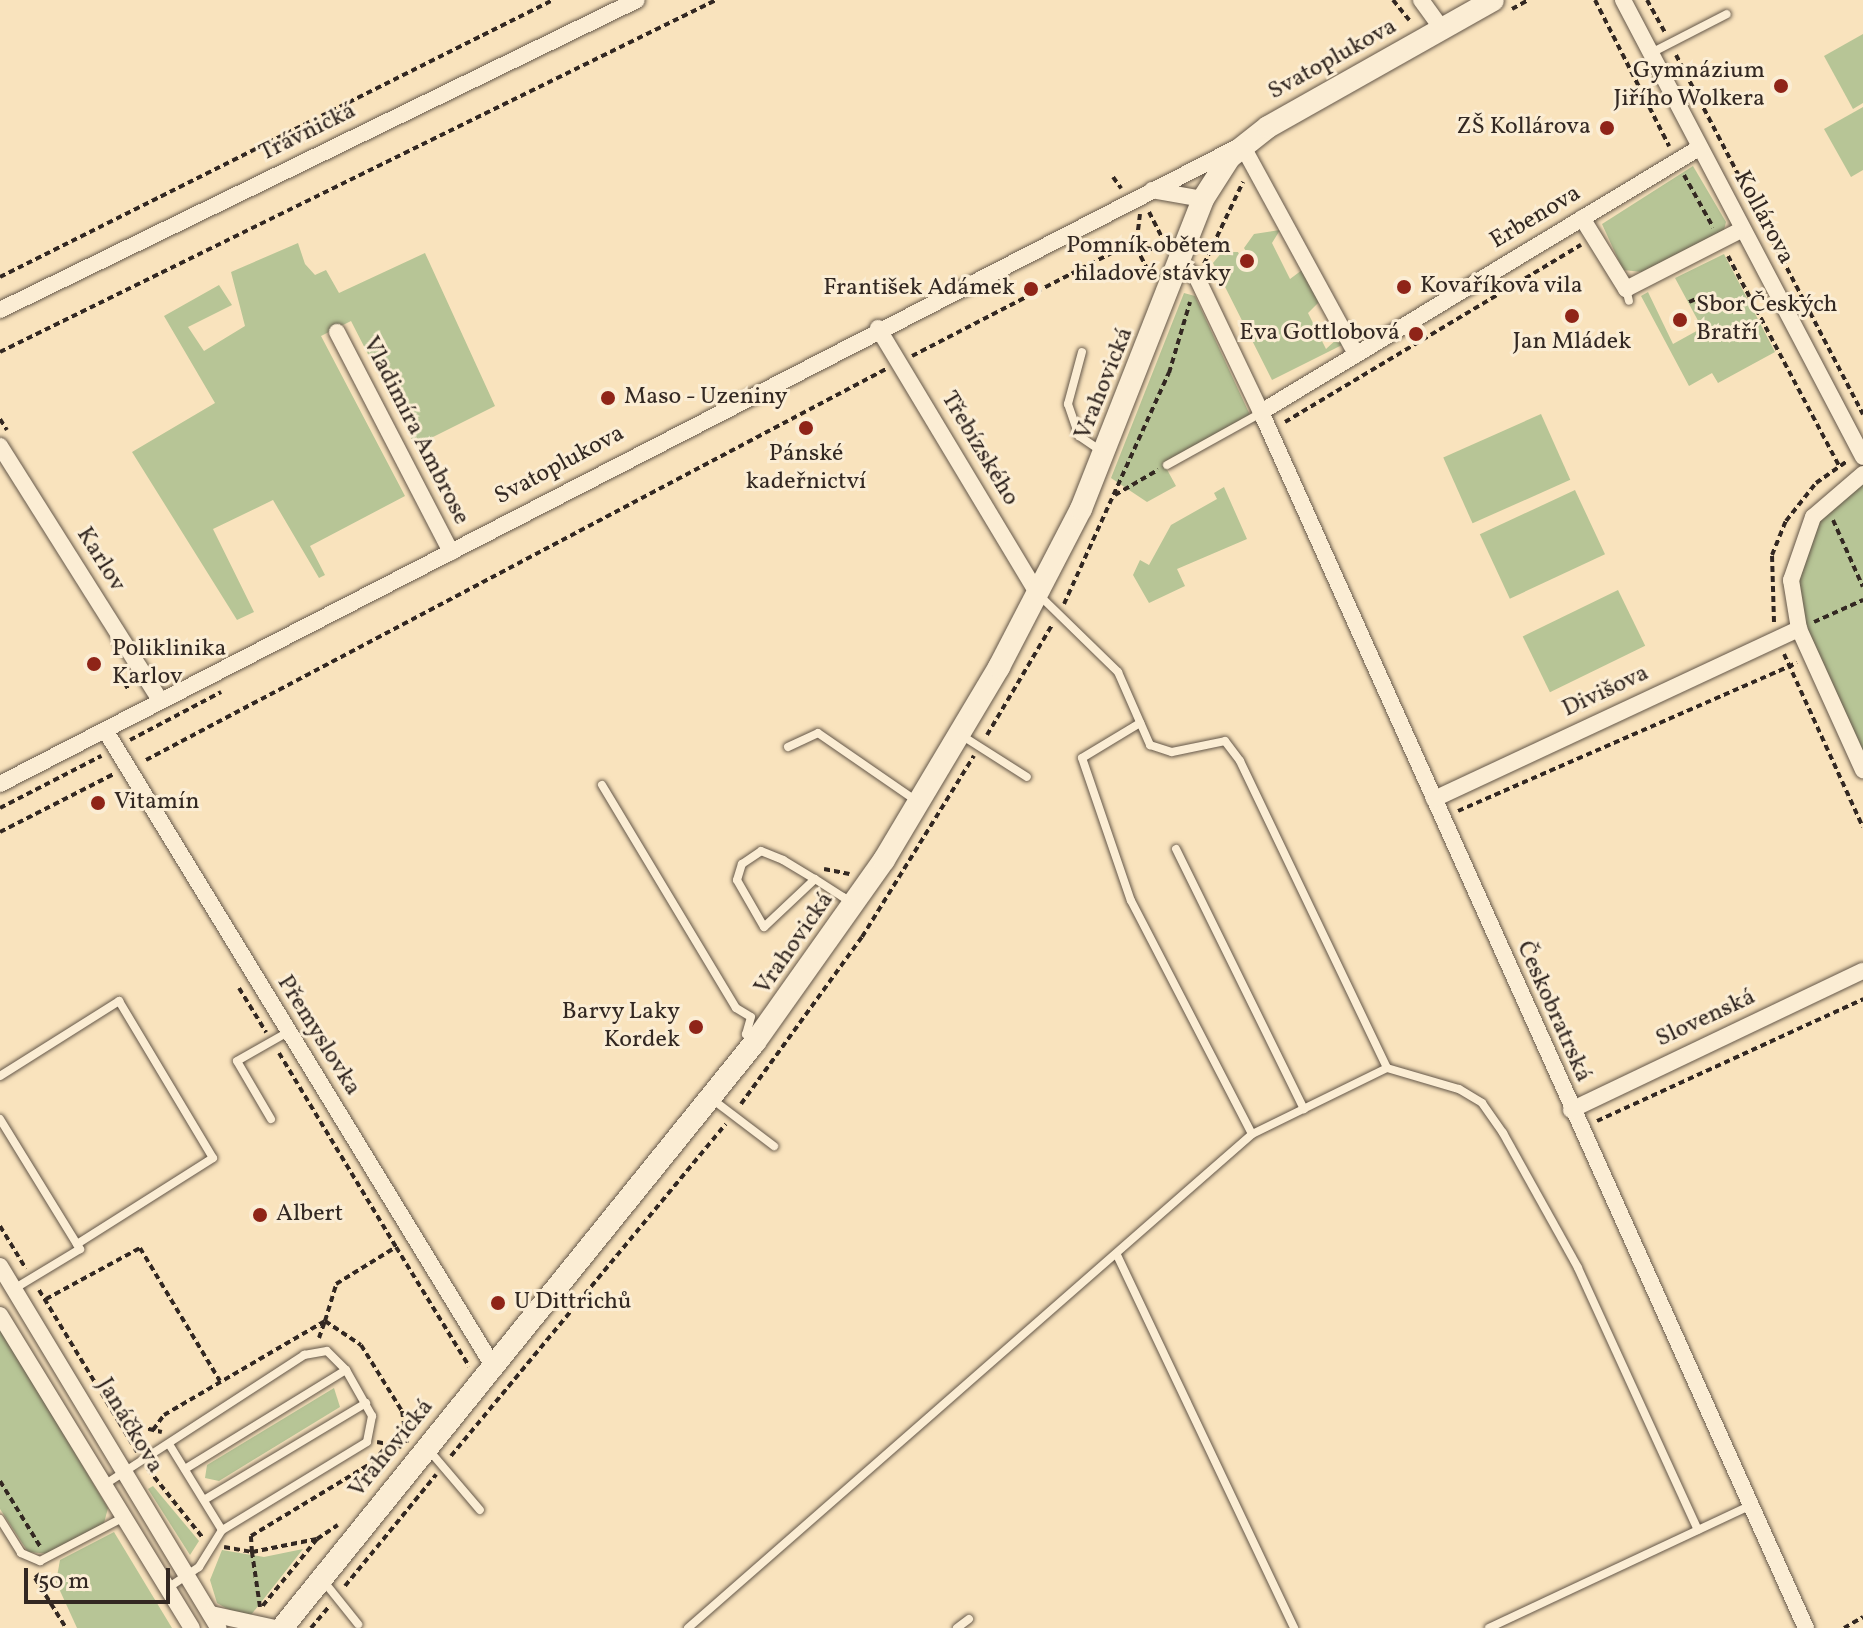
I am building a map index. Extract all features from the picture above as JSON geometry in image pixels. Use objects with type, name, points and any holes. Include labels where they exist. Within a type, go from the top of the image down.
[{"type":"street","points":[[1421,0],[1442,29]]},
{"type":"street","name":"Svatoplukova","points":[[0,784],[1143,191],[1242,145],[1493,0]]},
{"type":"street","name":"Kollárova","points":[[1623,0],[1741,230],[1862,455]]},
{"type":"street","name":"Trávnická","points":[[0,310],[633,1]]},
{"type":"street","points":[[1242,145],[1356,354]]},
{"type":"street","name":"Svatoplukova","points":[[1143,191],[1176,189],[1203,199],[1242,145]]},
{"type":"street","name":"Erbenova","points":[[1261,412],[1699,148]]},
{"type":"street","name":"Vrahovická","points":[[282,1628],[417,1445],[493,1366],[712,1098],[855,904],[961,735],[1038,594],[1105,454],[1203,199]]},
{"type":"street","points":[[1582,218],[1628,295],[1741,230]]},
{"type":"street","name":"Českobratrská","points":[[1179,263],[1197,278],[1261,412],[1571,1110],[1806,1628]]},
{"type":"street","name":"Třebízského","points":[[878,328],[1038,594]]},
{"type":"street","name":"Vladimíra Ambrose","points":[[337,332],[451,552]]},
{"type":"street","name":"Karlov","points":[[0,446],[160,700]]},
{"type":"street","points":[[1863,474],[1823,504],[1797,548],[1791,590],[1812,657],[1863,770]]},
{"type":"street","name":"Divišova","points":[[1434,799],[1802,622]]},
{"type":"street","name":"Přemyslovka","points":[[105,730],[493,1366]]},
{"type":"street","name":"Slovenská","points":[[1571,1110],[1863,971]]},
{"type":"street","name":"Janáčkova","points":[[0,1266],[24,1283],[38,1303],[136,1467],[188,1574],[215,1621],[275,1628]]},
{"type":"street","points":[[0,1315],[192,1628]]},
{"type":"lane","points":[[1651,54],[1727,14]]},
{"type":"lane","points":[[1082,352],[1068,404],[1079,436],[1105,454]]},
{"type":"lane","points":[[1167,465],[1261,412]]},
{"type":"lane","points":[[1038,594],[1118,672],[1150,745],[1172,752],[1225,741],[1240,761],[1387,1068]]},
{"type":"lane","points":[[1140,723],[1082,758],[1131,901],[1252,1134]]},
{"type":"lane","points":[[788,747],[818,733],[920,803]]},
{"type":"lane","points":[[961,735],[1027,777]]},
{"type":"lane","points":[[602,785],[736,1008],[751,1017],[746,1034],[755,1042]]},
{"type":"lane","points":[[1176,849],[1304,1109]]},
{"type":"lane","points":[[815,879],[764,927],[737,880],[742,864],[761,851],[815,879],[855,904]]},
{"type":"lane","points":[[0,1076],[119,1001],[213,1158],[77,1244]]},
{"type":"lane","points":[[271,1119],[237,1061],[288,1032]]},
{"type":"lane","points":[[688,1628],[1252,1134],[1387,1068],[1459,1089],[1482,1103],[1503,1133],[1578,1268],[1698,1530]]},
{"type":"lane","points":[[712,1098],[774,1146]]},
{"type":"lane","points":[[0,1119],[80,1249],[24,1283]]},
{"type":"lane","points":[[1117,1255],[1294,1628]]},
{"type":"lane","points":[[104,1485],[169,1444],[175,1435],[315,1350],[346,1370],[366,1403],[373,1427],[367,1442],[222,1530],[188,1574],[168,1588]]},
{"type":"lane","points":[[185,1469],[346,1370]]},
{"type":"lane","points":[[204,1500],[366,1403]]},
{"type":"lane","points":[[169,1444],[222,1530]]},
{"type":"lane","points":[[417,1445],[443,1466],[480,1510]]},
{"type":"lane","points":[[1489,1628],[1751,1505]]},
{"type":"lane","points":[[0,1519],[21,1553],[49,1561],[124,1517]]},
{"type":"lane","points":[[321,1579],[358,1624]]},
{"type":"lane","points":[[957,1628],[969,1619]]},
{"type":"path","points":[[0,277],[553,0]]},
{"type":"path","points":[[0,352],[716,0]]},
{"type":"path","points":[[1393,0],[1409,20]]},
{"type":"path","points":[[1647,0],[1863,414]]},
{"type":"path","points":[[1285,422],[1594,237]]},
{"type":"path","points":[[0,832],[1125,246],[1136,247],[1152,279]]},
{"type":"path","points":[[1206,259],[1213,273]]},
{"type":"path","points":[[1689,302],[1696,299]]},
{"type":"path","points":[[1775,629],[1772,555],[1786,521],[1816,483],[1862,455]]},
{"type":"path","points":[[1115,495],[1167,465]]},
{"type":"path","points":[[1823,519],[1829,509],[1863,587]]},
{"type":"path","points":[[1802,622],[1815,637]]},
{"type":"path","points":[[1458,811],[1812,657]]},
{"type":"path","points":[[99,757],[119,789]]},
{"type":"path","points":[[145,758],[153,771]]},
{"type":"path","points":[[311,1628],[734,1114],[950,802]]},
{"type":"path","points":[[232,975],[469,1367]]},
{"type":"path","points":[[1597,1121],[1863,999]]},
{"type":"path","points":[[0,1226],[24,1283],[119,1422],[136,1467],[178,1514],[212,1544],[252,1552],[286,1550],[317,1539],[260,1609],[252,1552],[251,1536],[373,1462],[404,1426]]},
{"type":"path","points":[[315,1350],[335,1282],[396,1247]]},
{"type":"path","points":[[38,1303],[140,1248],[220,1381]]},
{"type":"path","points":[[153,1430],[220,1381],[325,1321]]},
{"type":"path","points":[[325,1321],[361,1345],[417,1445]]},
{"type":"path","points":[[119,1422],[175,1435]]},
{"type":"path","points":[[373,1462],[380,1475]]},
{"type":"path","points":[[0,1481],[45,1554],[57,1547]]},
{"type":"path","points":[[49,1561],[53,1567],[35,1578],[66,1628]]},
{"type":"path","points":[[1844,1628],[1863,1617]]},
{"type":"green space","points":[[1863,34],[1863,103],[1853,109],[1824,56]]},
{"type":"green space","points":[[1863,107],[1863,170],[1851,177],[1824,129]]},
{"type":"green space","points":[[1693,166],[1726,222],[1724,230],[1642,272],[1623,270],[1602,224]]},
{"type":"green space","points":[[1280,230],[1272,243],[1290,279],[1302,270],[1319,302],[1308,313],[1326,349],[1338,338],[1342,345],[1272,380],[1213,263],[1222,252],[1238,252],[1246,269],[1254,264],[1244,248],[1254,234]]},
{"type":"green space","points":[[298,243],[305,264],[315,275],[326,270],[339,293],[425,253],[495,406],[415,446],[351,321],[321,336],[405,496],[310,546],[325,575],[319,578],[273,500],[213,529],[254,612],[237,620],[132,452],[215,403],[164,316],[219,285],[232,305],[188,327],[204,351],[245,326],[231,272]]},
{"type":"green space","points":[[1724,254],[1775,352],[1718,383],[1712,373],[1689,386],[1641,296],[1648,292],[1673,344],[1702,328],[1675,278]]},
{"type":"green space","points":[[1184,293],[1195,296],[1250,415],[1164,464],[1176,486],[1147,502],[1111,478]]},
{"type":"green space","points":[[1541,414],[1570,480],[1473,523],[1443,458]]},
{"type":"green space","points":[[1863,479],[1863,754],[1803,619],[1796,581],[1808,529]]},
{"type":"green space","points":[[1224,487],[1247,539],[1177,569],[1185,586],[1149,603],[1133,575],[1140,560],[1149,565],[1171,525],[1217,499],[1214,493]]},
{"type":"green space","points":[[1575,490],[1605,554],[1510,599],[1480,534]]},
{"type":"green space","points":[[1618,590],[1645,646],[1550,692],[1523,636]]},
{"type":"green space","points":[[0,1329],[108,1508],[104,1523],[52,1554],[28,1552],[0,1509]]},
{"type":"green space","points":[[334,1388],[340,1407],[219,1481],[205,1478],[207,1465]]},
{"type":"green space","points":[[153,1486],[199,1541],[190,1555],[148,1489]]},
{"type":"green space","points":[[114,1532],[172,1628],[77,1628],[56,1582],[60,1560]]},
{"type":"green space","points":[[303,1549],[247,1620],[217,1603],[210,1580],[222,1550],[264,1557]]},
{"type":"place","name":"Gymnázium Jiřího Wolkera","points":[[1781,86]]},
{"type":"place","name":"ZŠ Kollárova","points":[[1607,128]]},
{"type":"place","name":"Pomník obětem hladové stávky","points":[[1247,261]]},
{"type":"place","name":"Kovaříkova vila","points":[[1404,287]]},
{"type":"place","name":"František Adámek","points":[[1031,289]]},
{"type":"place","name":"Jan Mládek","points":[[1572,316]]},
{"type":"place","name":"Sbor Českých Bratří","points":[[1680,320]]},
{"type":"place","name":"Eva Gottlobová","points":[[1416,334]]},
{"type":"place","name":"Maso - Uzeniny","points":[[608,398]]},
{"type":"place","name":"Pánské kadeřnictví","points":[[806,428]]},
{"type":"place","name":"Poliklinika Karlov","points":[[94,664]]},
{"type":"place","name":"Vitamín","points":[[98,803]]},
{"type":"place","name":"Barvy Laky Kordek","points":[[696,1027]]},
{"type":"place","name":"Albert","points":[[260,1215]]},
{"type":"place","name":"U Dittrichů","points":[[498,1303]]}]
